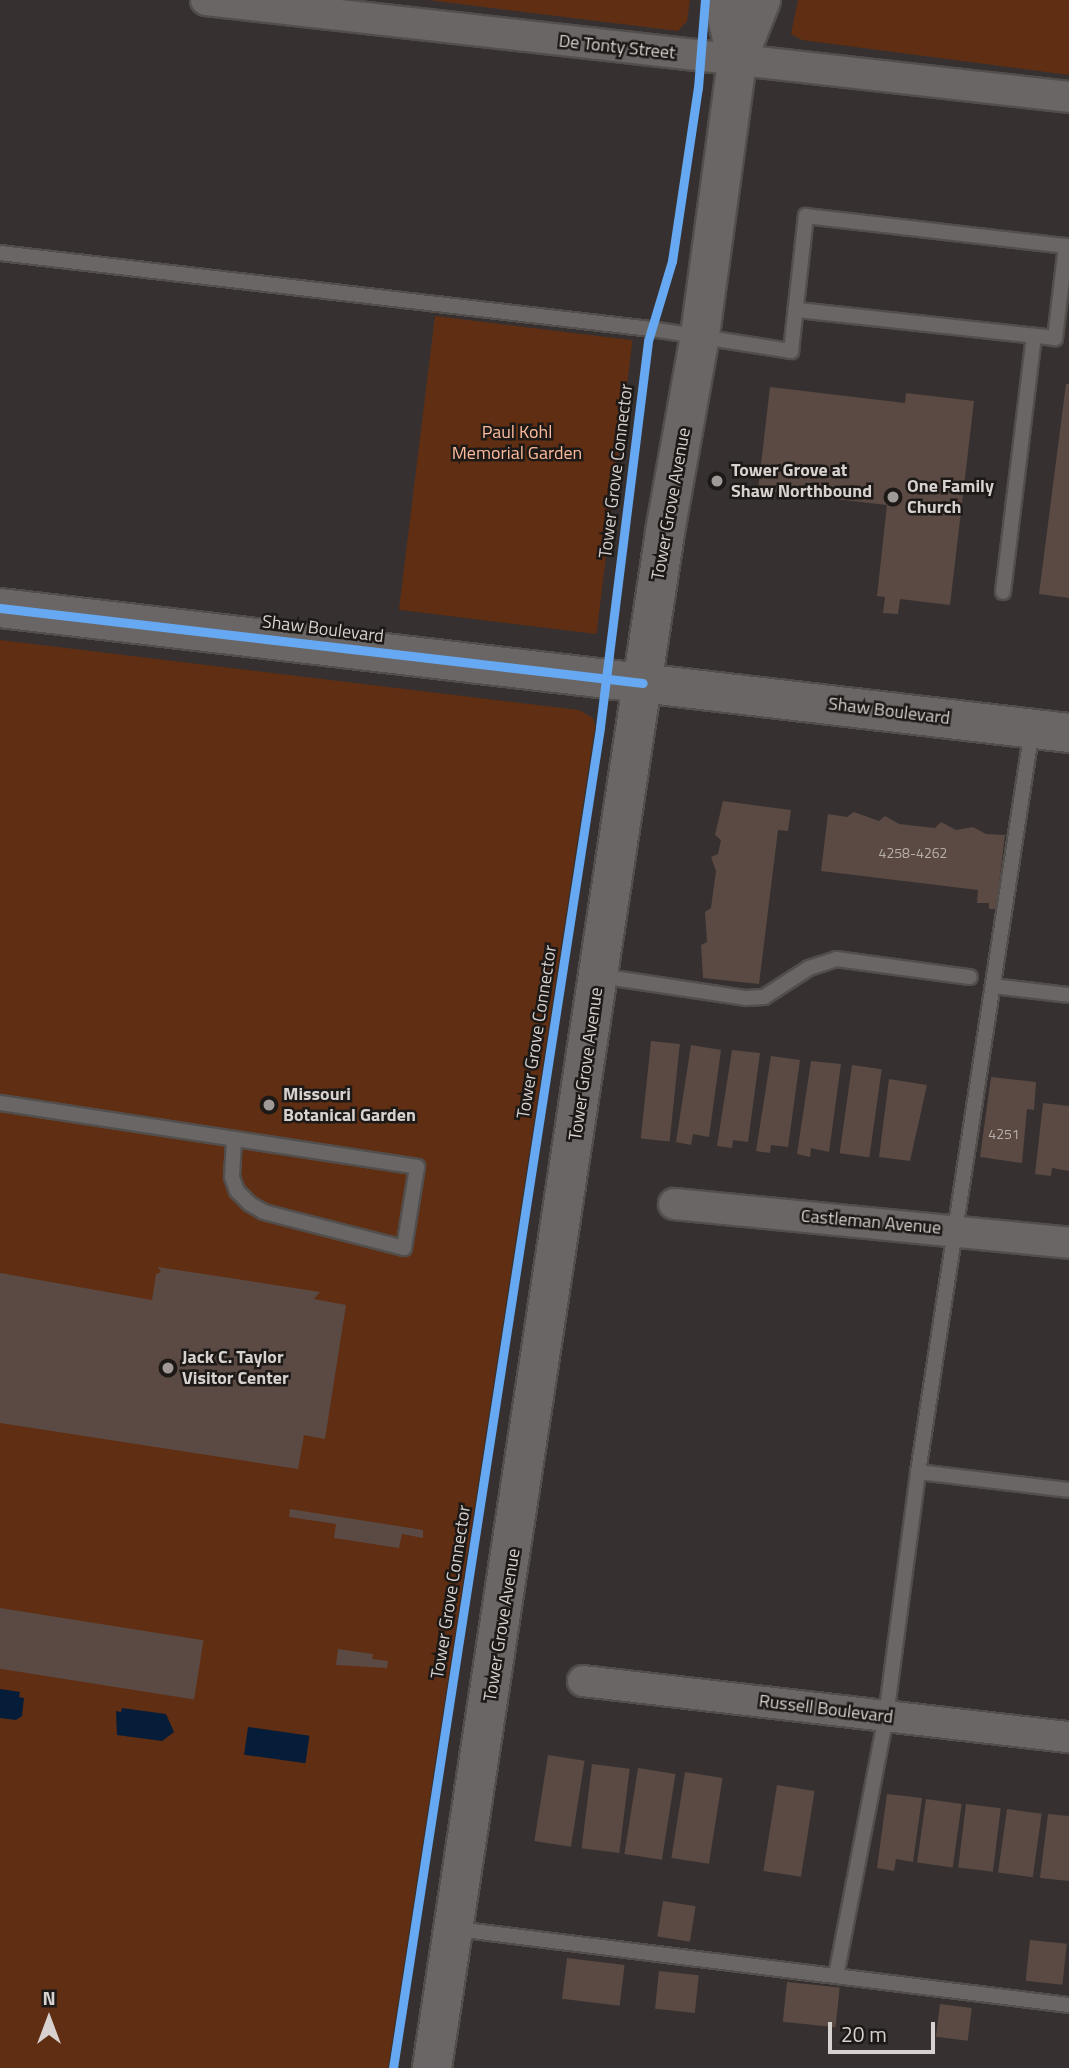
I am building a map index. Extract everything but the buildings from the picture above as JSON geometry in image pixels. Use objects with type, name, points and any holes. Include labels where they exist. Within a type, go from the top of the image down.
[{"type":"street","name":"De Tonty Street","points":[[206,0],[1069,97]]},
{"type":"street","name":"Tower Grove Avenue","points":[[723,0],[737,60]]},
{"type":"street","name":"Tower Grove Avenue","points":[[432,2068],[643,682],[700,335],[737,60],[761,0]]},
{"type":"street","name":"Shaw Boulevard","points":[[0,608],[1051,730]]},
{"type":"street","name":"Castleman Avenue","points":[[674,1204],[1069,1243]]},
{"type":"street","name":"Russell Boulevard","points":[[583,1681],[1069,1737]]},
{"type":"lane","points":[[0,253],[700,335],[791,351],[806,216],[1068,246],[1055,338],[796,310]]},
{"type":"lane","points":[[1003,592],[1034,336]]},
{"type":"lane","points":[[836,1976],[886,1716],[918,1472],[958,1230],[993,986],[1051,730]]},
{"type":"lane","points":[[599,975],[746,998],[765,997],[809,968],[836,959],[970,977]]},
{"type":"lane","points":[[993,986],[1069,995]]},
{"type":"lane","points":[[0,1103],[234,1139],[416,1167],[404,1248],[264,1212],[250,1204],[237,1191],[232,1177],[234,1139]]},
{"type":"lane","points":[[918,1472],[1069,1490]]},
{"type":"lane","points":[[454,1929],[1069,2006]]},
{"type":"green space","points":[[428,0],[690,0],[687,21],[678,31]]},
{"type":"green space","points":[[798,0],[1069,0],[1069,75],[802,40],[791,34]]},
{"type":"green space","name":"Paul Kohl Memorial Garden","points":[[435,316],[633,340],[596,634],[399,610]]},
{"type":"green space","name":"Missouri Botanical Garden","points":[[0,640],[579,710],[593,718],[595,726],[388,2068],[0,2068]]},
{"type":"water","points":[[0,1689],[20,1692],[19,1697],[24,1698],[22,1716],[16,1720],[0,1718]]},
{"type":"water","points":[[122,1708],[166,1714],[174,1732],[162,1741],[117,1735],[116,1711],[121,1712]]},
{"type":"water","points":[[248,1727],[309,1736],[305,1763],[244,1755]]},
{"type":"cycle path","name":"Tower Grove Connector","points":[[393,2068],[600,727],[648,341],[672,261],[698,88],[705,0]]},
{"type":"cycle path","points":[[0,608],[643,683]]},
{"type":"place","name":"Tower Grove at Shaw Northbound","points":[[717,481]]},
{"type":"place","name":"One Family Church","points":[[893,497]]},
{"type":"place","name":"Missouri Botanical Garden","points":[[269,1105]]},
{"type":"place","name":"Jack C. Taylor Visitor Center","points":[[168,1368]]}]
